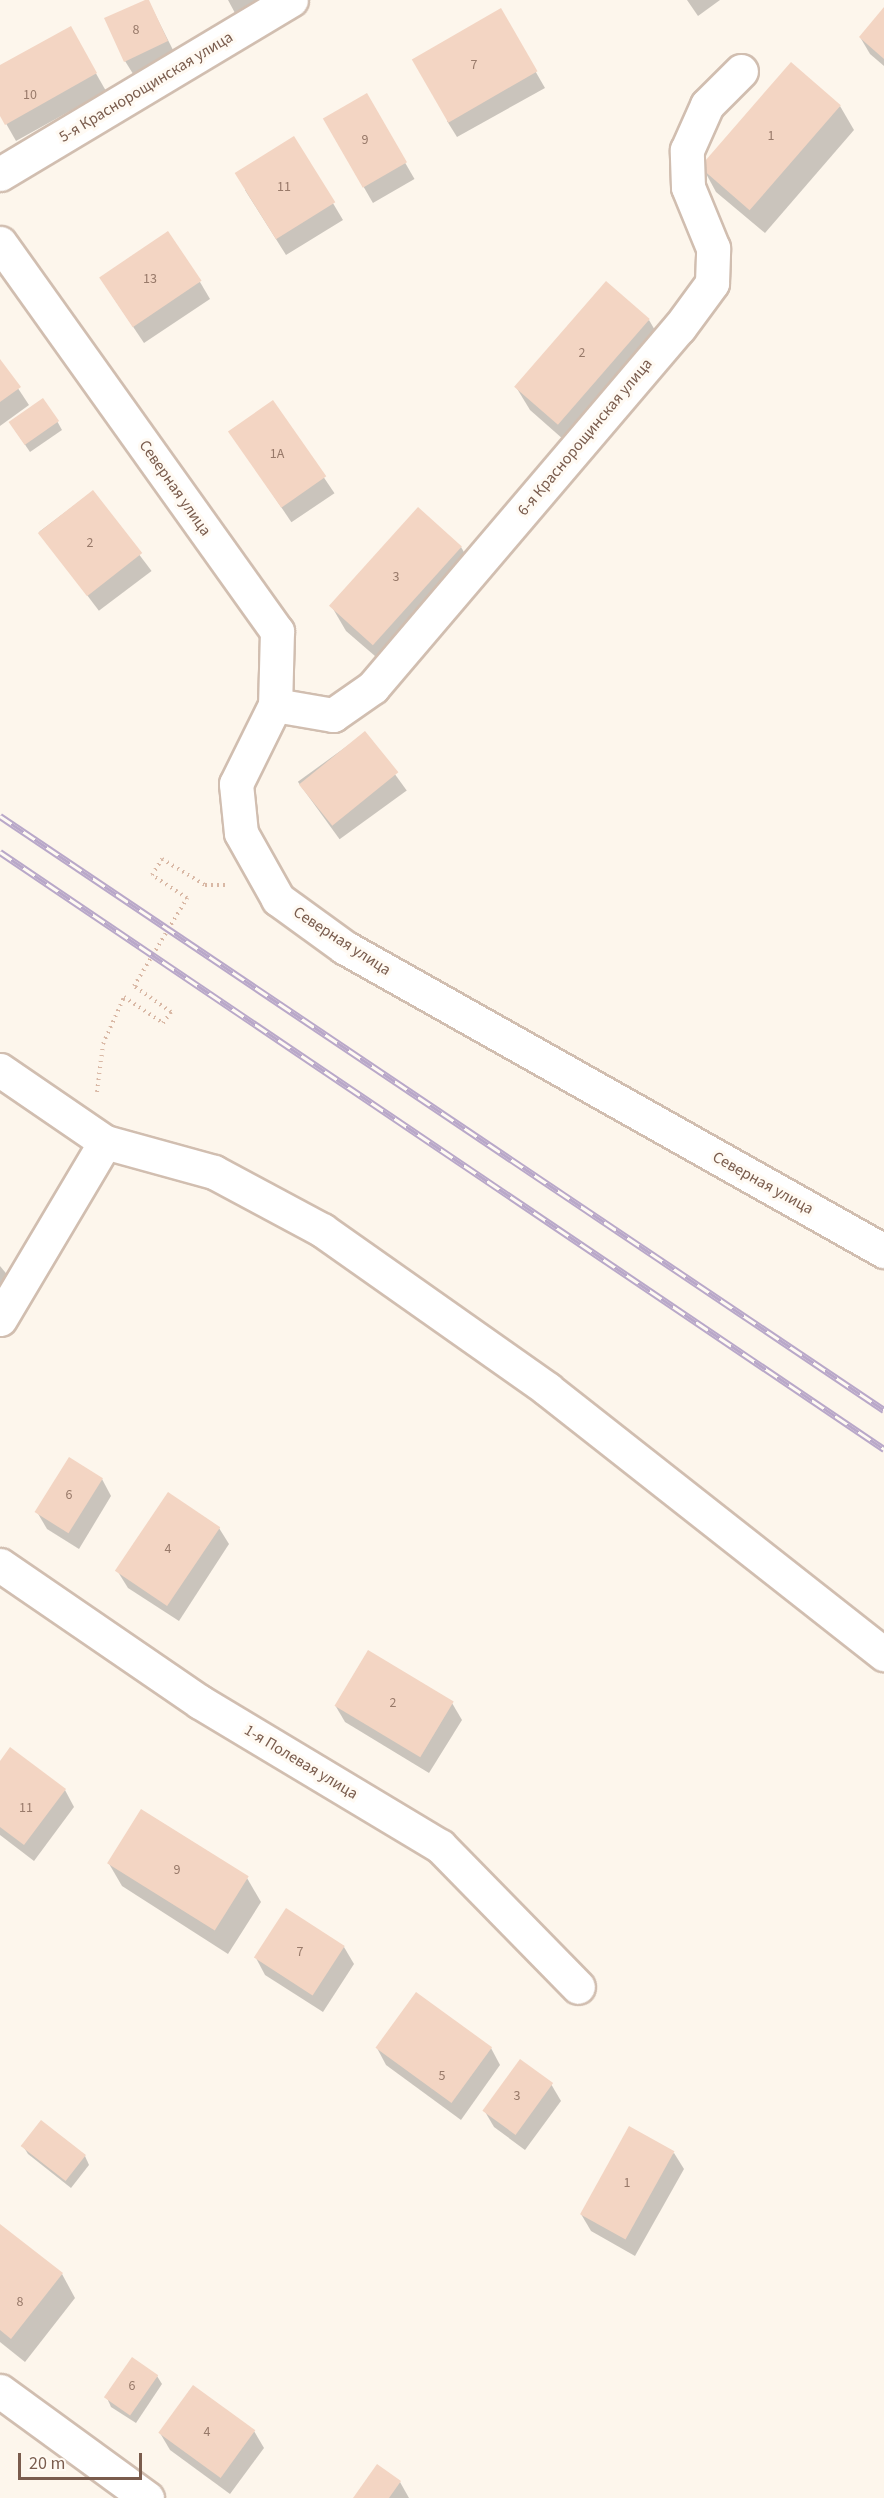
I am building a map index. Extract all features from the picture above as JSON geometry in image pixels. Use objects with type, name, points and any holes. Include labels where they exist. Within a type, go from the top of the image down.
[{"type":"street","name":"5-я Краснорощинская улица","points":[[0,174],[291,0]]},
{"type":"street","name":"6-я Краснорощинская улица","points":[[275,705],[333,715],[373,687],[712,283],[713,248],[687,187],[687,150],[707,105],[741,71]]},
{"type":"street","name":"Северная улица","points":[[0,243],[277,631],[275,705],[236,784],[240,833],[278,899],[344,946],[884,1251]]},
{"type":"street","points":[[0,1070],[105,1142],[214,1172],[322,1230],[547,1389],[884,1654]]},
{"type":"street","points":[[0,1319],[105,1142]]},
{"type":"street","name":"1-я Полевая улица","points":[[0,1565],[200,1702],[440,1846],[578,1986]]},
{"type":"street","points":[[0,2391],[147,2498]]},
{"type":"path","points":[[105,1142],[96,1099],[103,1044],[124,997],[163,1023],[171,1012],[134,987],[187,898],[152,875],[162,859],[205,885],[270,885]]},
{"type":"building","points":[[149,0],[168,41],[124,62],[104,18]]},
{"type":"building","points":[[884,7],[884,59],[859,37]]},
{"type":"building","points":[[501,8],[538,71],[448,123],[412,60]]},
{"type":"building","points":[[71,26],[97,73],[5,125],[0,116],[0,65]]},
{"type":"building","points":[[791,62],[841,105],[750,210],[700,167]]},
{"type":"building","points":[[367,93],[407,162],[363,188],[323,118]]},
{"type":"building","points":[[294,136],[335,202],[276,239],[235,173]]},
{"type":"building","points":[[168,231],[202,281],[133,327],[99,277]]},
{"type":"building","points":[[606,281],[650,319],[558,425],[514,387]]},
{"type":"building","points":[[0,359],[21,387],[0,402]]},
{"type":"building","points":[[43,398],[59,421],[25,445],[9,422]]},
{"type":"building","points":[[273,400],[326,476],[281,508],[228,432]]},
{"type":"building","points":[[93,490],[142,553],[87,596],[38,533]]},
{"type":"building","points":[[418,507],[462,546],[373,645],[329,606]]},
{"type":"building","points":[[365,731],[398,772],[332,826],[299,784]]},
{"type":"building","points":[[69,1457],[103,1478],[68,1533],[35,1512]]},
{"type":"building","points":[[168,1492],[220,1527],[167,1606],[115,1571]]},
{"type":"building","points":[[368,1650],[454,1702],[420,1757],[335,1706]]},
{"type":"building","points":[[10,1747],[66,1789],[24,1845],[0,1827],[0,1761]]},
{"type":"building","points":[[141,1809],[249,1876],[215,1931],[107,1863]]},
{"type":"building","points":[[286,1908],[345,1946],[313,1996],[254,1957]]},
{"type":"building","points":[[416,1992],[492,2047],[451,2103],[375,2048]]},
{"type":"building","points":[[520,2059],[553,2083],[516,2135],[482,2111]]},
{"type":"building","points":[[41,2120],[86,2155],[66,2181],[21,2146]]},
{"type":"building","points":[[629,2126],[674,2151],[626,2240],[580,2214]]},
{"type":"building","points":[[0,2224],[63,2273],[11,2339],[0,2330]]},
{"type":"building","points":[[132,2357],[158,2375],[130,2415],[104,2397]]},
{"type":"building","points":[[193,2385],[255,2430],[221,2478],[158,2433]]},
{"type":"building","points":[[377,2464],[401,2481],[389,2498],[353,2498]]},
{"type":"railway","points":[[0,816],[884,1410]]},
{"type":"railway","points":[[0,852],[884,1449]]}]
